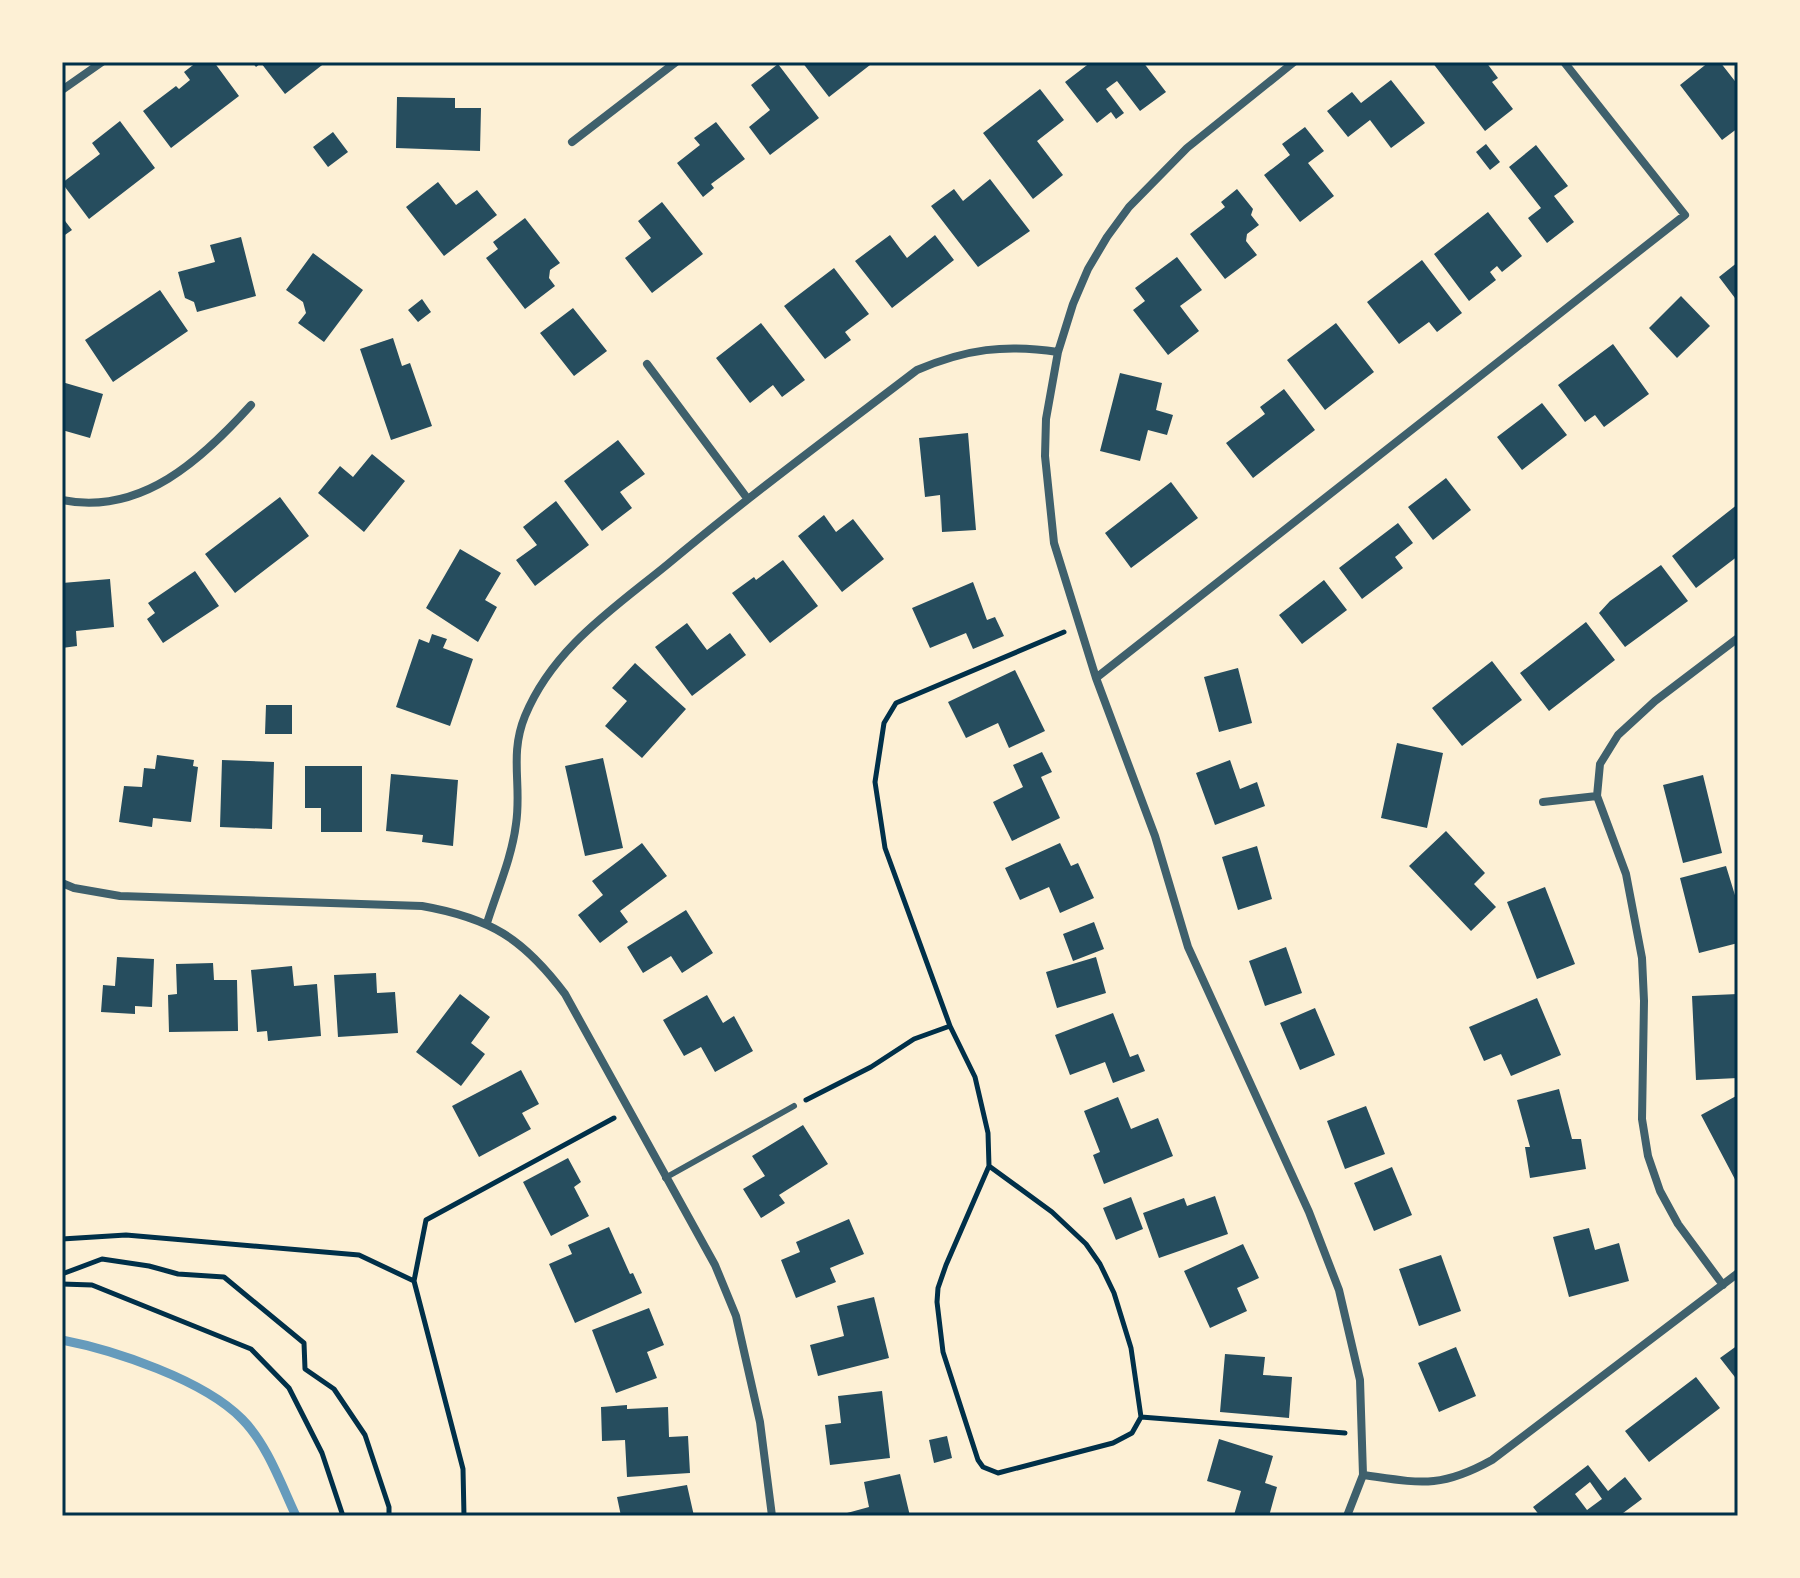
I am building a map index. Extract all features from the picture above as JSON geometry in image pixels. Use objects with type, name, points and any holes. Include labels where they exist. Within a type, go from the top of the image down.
[{"type":"street","points":[[62,90],[102,62]]},
{"type":"street","points":[[572,142],[676,62]]},
{"type":"street","points":[[1294,62],[1187,148],[1129,207],[1088,269],[1058,352],[1046,419],[1048,495],[1054,543],[1096,678],[1155,836],[1188,947],[1309,1212],[1339,1290],[1360,1380],[1362,1435],[1363,1475],[1347,1516]]},
{"type":"street","points":[[1096,678],[1685,215],[1564,62]]},
{"type":"street","points":[[487,923],[516,824],[514,755],[524,718],[541,684],[563,654],[590,626],[747,498],[917,370],[949,357],[989,348],[1024,347],[1058,352]]},
{"type":"street","points":[[647,364],[747,498]]},
{"type":"street","points":[[62,500],[109,502],[172,478],[214,446],[251,405]]},
{"type":"street","points":[[1723,1285],[1678,1224],[1660,1191],[1648,1156],[1642,1119],[1642,958],[1626,874],[1597,796],[1600,764],[1618,735],[1655,701],[1738,638]]},
{"type":"street","points":[[1543,802],[1597,796]]},
{"type":"street","points":[[62,883],[120,896],[422,906],[455,912],[487,923],[521,945],[545,967],[565,994],[715,1265],[736,1316],[760,1422],[772,1516]]},
{"type":"street","points":[[1363,1475],[1431,1483],[1467,1474],[1492,1460],[1738,1273]]},
{"type":"lane","points":[[665,1178],[794,1106]]},
{"type":"path","points":[[989,1166],[1052,1212],[1086,1244],[1100,1264],[1114,1293],[1131,1348],[1141,1417],[1132,1433],[1113,1443],[1005,1472],[992,1472],[980,1464],[943,1352],[937,1302],[946,1265],[989,1166],[983,1104],[975,1077],[950,1026],[885,848],[875,782],[884,723],[891,709],[903,699],[1080,626]]},
{"type":"path","points":[[794,1106],[871,1067],[914,1039],[950,1026]]},
{"type":"path","points":[[464,1516],[463,1469],[414,1281],[426,1220],[594,1127],[629,1111]]},
{"type":"path","points":[[62,1239],[126,1235],[359,1255],[414,1281]]},
{"type":"path","points":[[62,1274],[102,1259],[178,1274],[224,1277],[304,1343],[305,1369],[334,1389],[365,1435],[389,1507],[389,1516]]},
{"type":"path","points":[[62,1284],[92,1285],[251,1349],[289,1388],[322,1453],[343,1516]]},
{"type":"path","points":[[1141,1417],[1362,1435]]},
{"type":"building","points":[[197,62],[214,62],[239,96],[171,148],[143,111],[176,86],[179,89],[190,80],[184,72]]},
{"type":"building","points":[[252,62],[326,62],[285,94],[261,63],[256,67]]},
{"type":"building","points":[[802,62],[867,62],[870,65],[829,97]]},
{"type":"building","points":[[1091,62],[1134,62],[1137,65],[1143,62],[1166,92],[1140,111],[1117,81],[1106,89],[1124,113],[1116,119],[1111,112],[1097,123],[1065,82]]},
{"type":"building","points":[[1432,62],[1486,62],[1498,78],[1492,82],[1513,109],[1485,131]]},
{"type":"building","points":[[1709,62],[1720,62],[1738,85],[1738,128],[1722,140],[1680,85]]},
{"type":"building","points":[[778,64],[819,118],[770,155],[749,127],[770,110],[751,85]]},
{"type":"building","points":[[1391,80],[1425,123],[1391,148],[1370,120],[1348,137],[1327,111],[1352,92],[1361,103]]},
{"type":"building","points":[[1040,89],[1064,120],[1037,141],[1063,175],[1033,199],[983,133]]},
{"type":"building","points":[[397,97],[455,98],[455,108],[481,108],[480,151],[396,148]]},
{"type":"building","points":[[120,121],[155,168],[89,219],[62,183],[100,154],[92,143]]},
{"type":"building","points":[[716,122],[745,159],[711,184],[714,188],[703,197],[677,163],[700,145],[694,138]]},
{"type":"building","points":[[1305,127],[1324,151],[1308,163],[1334,196],[1300,222],[1264,175],[1290,155],[1282,144]]},
{"type":"building","points":[[333,132],[348,152],[328,167],[313,147]]},
{"type":"building","points":[[1486,144],[1500,162],[1490,170],[1476,152]]},
{"type":"building","points":[[1536,145],[1568,186],[1554,196],[1574,222],[1547,243],[1528,218],[1541,208],[1509,167]]},
{"type":"building","points":[[990,179],[1030,231],[978,267],[931,206],[954,189],[963,201]]},
{"type":"building","points":[[438,182],[456,205],[477,190],[497,215],[444,256],[406,207]]},
{"type":"building","points":[[1237,189],[1253,209],[1251,215],[1259,225],[1247,234],[1246,241],[1257,255],[1225,279],[1190,234],[1225,207],[1221,202]]},
{"type":"building","points":[[662,202],[703,254],[652,293],[625,258],[651,238],[638,221]]},
{"type":"building","points":[[1488,212],[1522,256],[1502,272],[1497,266],[1490,272],[1496,280],[1469,301],[1434,254]]},
{"type":"building","points":[[62,217],[72,230],[62,237]]},
{"type":"building","points":[[525,218],[560,263],[550,270],[549,278],[555,286],[525,309],[486,258],[498,249],[493,242]]},
{"type":"building","points":[[890,235],[907,258],[935,235],[954,260],[892,308],[855,261]]},
{"type":"building","points":[[241,237],[256,296],[197,312],[194,302],[185,298],[178,272],[215,262],[210,245]]},
{"type":"building","points":[[313,253],[363,290],[324,342],[298,323],[306,313],[303,302],[286,290]]},
{"type":"building","points":[[1177,257],[1202,290],[1180,306],[1199,331],[1168,355],[1133,310],[1145,301],[1135,288]]},
{"type":"building","points":[[1422,260],[1462,313],[1437,332],[1429,322],[1399,344],[1367,302]]},
{"type":"building","points":[[1738,262],[1738,302],[1719,277]]},
{"type":"building","points":[[834,268],[869,314],[845,332],[851,340],[825,359],[784,306]]},
{"type":"building","points":[[160,290],[188,331],[113,382],[85,340]]},
{"type":"building","points":[[1681,296],[1710,326],[1677,358],[1649,328]]},
{"type":"building","points":[[422,299],[431,312],[418,322],[408,310]]},
{"type":"building","points":[[573,308],[607,351],[574,376],[540,333]]},
{"type":"building","points":[[761,323],[805,380],[782,397],[773,385],[750,403],[716,358]]},
{"type":"building","points":[[1336,323],[1374,372],[1325,410],[1287,360]]},
{"type":"building","points":[[393,338],[402,366],[410,363],[432,426],[391,440],[360,349]]},
{"type":"building","points":[[1613,344],[1649,394],[1604,427],[1595,415],[1585,422],[1558,385]]},
{"type":"building","points":[[1120,373],[1162,383],[1156,410],[1173,415],[1167,435],[1148,430],[1140,461],[1100,451]]},
{"type":"building","points":[[62,382],[103,394],[90,438],[62,430]]},
{"type":"building","points":[[1284,389],[1315,430],[1253,478],[1226,443],[1265,414],[1260,407]]},
{"type":"building","points":[[1542,403],[1567,435],[1522,470],[1497,437]]},
{"type":"building","points":[[968,433],[976,530],[942,532],[940,495],[925,497],[919,438]]},
{"type":"building","points":[[618,440],[645,474],[620,492],[632,508],[602,531],[564,481]]},
{"type":"building","points":[[372,454],[405,481],[364,532],[318,493],[340,466],[353,477]]},
{"type":"building","points":[[1446,478],[1471,510],[1433,540],[1408,507]]},
{"type":"building","points":[[1171,482],[1198,518],[1131,568],[1105,533]]},
{"type":"building","points":[[280,497],[309,536],[235,593],[205,554]]},
{"type":"building","points":[[556,501],[589,545],[535,586],[516,560],[537,545],[523,527]]},
{"type":"building","points":[[1738,504],[1738,556],[1696,588],[1672,556]]},
{"type":"building","points":[[824,515],[836,532],[853,519],[884,559],[842,592],[798,536]]},
{"type":"building","points":[[1398,523],[1413,543],[1395,557],[1403,568],[1362,599],[1339,568]]},
{"type":"building","points":[[460,549],[501,573],[485,600],[497,607],[478,642],[426,608]]},
{"type":"building","points":[[783,560],[818,606],[770,643],[732,593]]},
{"type":"building","points":[[1661,565],[1688,601],[1625,647],[1599,613],[1610,601]]},
{"type":"building","points":[[195,571],[219,606],[163,643],[147,619],[155,613],[148,603]]},
{"type":"building","points":[[110,579],[114,627],[76,631],[77,646],[62,648],[62,583]]},
{"type":"building","points":[[1324,580],[1347,610],[1302,644],[1279,615]]},
{"type":"building","points":[[973,582],[987,620],[995,617],[1004,636],[973,649],[966,633],[930,648],[912,608]]},
{"type":"building","points":[[1586,622],[1615,660],[1549,711],[1520,673]]},
{"type":"building","points":[[687,623],[707,650],[730,633],[746,655],[692,696],[655,647]]},
{"type":"building","points":[[432,634],[447,639],[443,648],[473,659],[450,726],[396,707],[419,639],[429,643]]},
{"type":"building","points":[[1492,661],[1522,700],[1462,746],[1432,708]]},
{"type":"building","points":[[635,663],[686,709],[642,758],[605,726],[627,701],[612,688]]},
{"type":"building","points":[[1238,668],[1252,723],[1219,732],[1204,677]]},
{"type":"building","points":[[1015,670],[1045,731],[1009,748],[998,723],[966,738],[948,702]]},
{"type":"building","points":[[266,705],[292,705],[292,734],[265,734]]},
{"type":"building","points":[[1397,743],[1443,753],[1427,828],[1381,818]]},
{"type":"building","points":[[1042,752],[1052,772],[1041,777],[1060,818],[1012,841],[993,802],[1023,787],[1013,765]]},
{"type":"building","points":[[157,755],[194,760],[193,766],[198,767],[191,822],[153,818],[152,827],[119,822],[124,786],[142,787],[144,768],[155,769]]},
{"type":"building","points":[[603,758],[623,848],[585,856],[565,766]]},
{"type":"building","points":[[222,760],[274,762],[272,829],[220,827]]},
{"type":"building","points":[[1230,760],[1240,789],[1257,782],[1265,806],[1215,825],[1196,773]]},
{"type":"building","points":[[305,766],[362,766],[362,832],[321,832],[321,808],[305,808]]},
{"type":"building","points":[[391,774],[458,780],[453,846],[422,842],[423,835],[386,831]]},
{"type":"building","points":[[1703,775],[1722,853],[1683,863],[1663,785]]},
{"type":"building","points":[[1446,831],[1485,873],[1474,884],[1496,907],[1471,931],[1409,866]]},
{"type":"building","points":[[642,843],[667,876],[620,911],[628,922],[600,943],[578,915],[603,895],[592,881]]},
{"type":"building","points":[[1060,843],[1071,866],[1078,863],[1094,898],[1060,913],[1049,887],[1020,900],[1005,868]]},
{"type":"building","points":[[1257,846],[1272,899],[1238,910],[1222,857]]},
{"type":"building","points":[[1726,866],[1738,905],[1738,943],[1699,953],[1680,878]]},
{"type":"building","points":[[1545,887],[1575,964],[1537,979],[1507,902]]},
{"type":"building","points":[[686,910],[713,953],[682,973],[671,956],[643,973],[627,947]]},
{"type":"building","points":[[1094,922],[1104,949],[1073,961],[1063,934]]},
{"type":"building","points":[[1286,947],[1302,993],[1265,1006],[1249,961]]},
{"type":"building","points":[[117,957],[154,959],[152,1007],[135,1006],[135,1014],[101,1012],[103,985],[115,986]]},
{"type":"building","points":[[1096,957],[1106,993],[1057,1008],[1046,972]]},
{"type":"building","points":[[213,963],[214,980],[237,980],[238,1031],[169,1032],[168,995],[177,994],[176,964]]},
{"type":"building","points":[[292,966],[294,986],[317,984],[321,1036],[268,1041],[267,1031],[257,1032],[251,970]]},
{"type":"building","points":[[376,973],[377,993],[395,992],[398,1033],[338,1037],[334,975]]},
{"type":"building","points":[[460,994],[490,1017],[471,1043],[485,1054],[461,1086],[416,1052]]},
{"type":"building","points":[[1738,994],[1738,1078],[1696,1080],[1692,996]]},
{"type":"building","points":[[707,995],[723,1023],[734,1016],[753,1051],[715,1072],[701,1047],[684,1056],[663,1020]]},
{"type":"building","points":[[1537,998],[1561,1055],[1511,1076],[1501,1054],[1484,1061],[1469,1027]]},
{"type":"building","points":[[1315,1008],[1335,1055],[1300,1070],[1280,1023]]},
{"type":"building","points":[[1113,1013],[1130,1057],[1138,1054],[1145,1071],[1113,1083],[1105,1062],[1070,1075],[1055,1035]]},
{"type":"building","points":[[521,1070],[539,1104],[522,1113],[531,1129],[479,1157],[452,1106]]},
{"type":"building","points":[[1559,1089],[1572,1139],[1581,1139],[1586,1169],[1530,1178],[1525,1147],[1530,1147],[1517,1100]]},
{"type":"building","points":[[1738,1095],[1738,1185],[1701,1115]]},
{"type":"building","points":[[1118,1097],[1131,1129],[1158,1118],[1173,1156],[1104,1184],[1093,1155],[1100,1152],[1084,1111]]},
{"type":"building","points":[[1366,1106],[1385,1154],[1345,1169],[1327,1121]]},
{"type":"building","points":[[803,1125],[828,1164],[779,1195],[785,1203],[761,1218],[743,1189],[765,1176],[752,1156]]},
{"type":"building","points":[[568,1158],[581,1182],[574,1187],[589,1216],[551,1236],[523,1182]]},
{"type":"building","points":[[1392,1167],[1412,1215],[1374,1231],[1354,1183]]},
{"type":"building","points":[[1215,1196],[1228,1234],[1159,1258],[1143,1213],[1184,1198],[1187,1206]]},
{"type":"building","points":[[1131,1197],[1143,1229],[1116,1240],[1103,1208]]},
{"type":"building","points":[[849,1219],[864,1254],[830,1268],[836,1282],[796,1298],[781,1260],[800,1252],[796,1242]]},
{"type":"building","points":[[609,1227],[642,1293],[575,1323],[549,1264],[572,1254],[568,1245]]},
{"type":"building","points":[[1589,1228],[1595,1250],[1619,1243],[1629,1281],[1569,1297],[1553,1237]]},
{"type":"building","points":[[1243,1244],[1259,1278],[1237,1288],[1247,1311],[1210,1328],[1184,1271]]},
{"type":"building","points":[[1441,1255],[1461,1311],[1419,1326],[1399,1269]]},
{"type":"building","points":[[874,1297],[889,1358],[818,1376],[810,1345],[844,1336],[837,1306]]},
{"type":"building","points":[[649,1308],[664,1345],[647,1352],[657,1378],[616,1393],[592,1330]]},
{"type":"building","points":[[1738,1345],[1738,1381],[1720,1358]]},
{"type":"building","points":[[1456,1347],[1476,1396],[1439,1412],[1418,1363]]},
{"type":"building","points":[[1225,1354],[1265,1357],[1263,1375],[1292,1377],[1289,1418],[1220,1412]]},
{"type":"building","points":[[1696,1377],[1720,1408],[1649,1462],[1625,1431]]},
{"type":"building","points":[[882,1391],[890,1458],[830,1465],[825,1425],[841,1423],[838,1396]]},
{"type":"building","points":[[627,1405],[627,1409],[668,1407],[669,1437],[688,1436],[690,1473],[627,1477],[625,1440],[602,1441],[601,1407]]},
{"type":"building","points":[[947,1436],[952,1458],[934,1463],[929,1440]]},
{"type":"building","points":[[1219,1439],[1273,1456],[1265,1483],[1277,1487],[1269,1516],[1234,1515],[1241,1491],[1207,1481]]},
{"type":"building","points":[[1588,1465],[1608,1491],[1625,1477],[1642,1499],[1619,1516],[1540,1516],[1533,1507]],"holes":[[[1590,1482],[1602,1499],[1587,1510],[1575,1494]]]},
{"type":"building","points":[[900,1474],[910,1516],[836,1516],[869,1507],[864,1482]]},
{"type":"building","points":[[687,1485],[694,1516],[621,1516],[617,1497]]},
{"type":"waterway","points":[[62,1340],[132,1359],[182,1380],[225,1405],[242,1419],[259,1440],[296,1516]]}]
